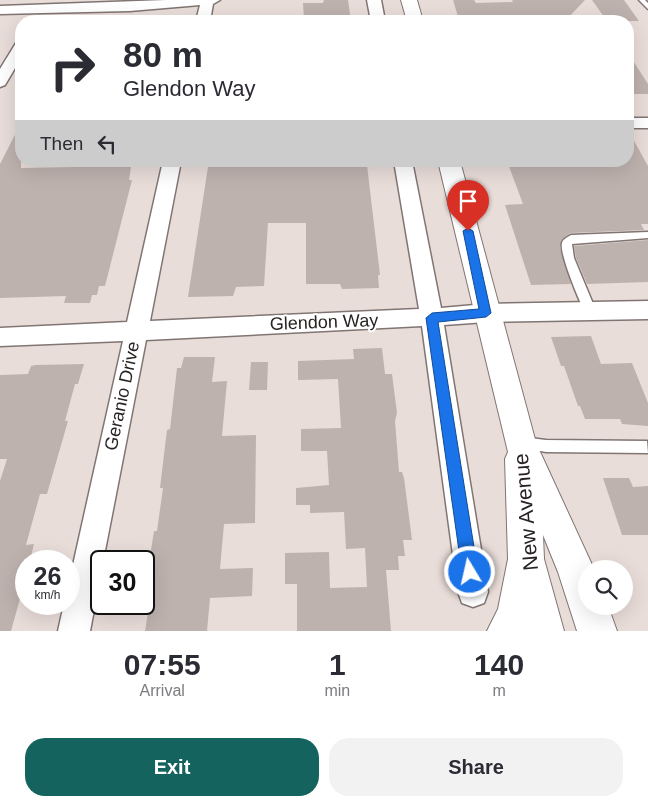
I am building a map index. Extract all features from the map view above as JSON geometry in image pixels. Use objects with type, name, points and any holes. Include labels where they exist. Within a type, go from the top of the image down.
[{"type":"main road","points":[[409,0],[413,15]]},
{"type":"main road","points":[[451,167],[520,443]]},
{"type":"main road","name":"New Avenue","points":[[520,443],[526,559],[544,631]]},
{"type":"main road","name":"New Avenue","points":[[520,443],[578,578]]},
{"type":"main road","points":[[508,631],[516,614],[526,559]]},
{"type":"main road","points":[[591,615],[597,631]]},
{"type":"street","points":[[0,10],[130,7],[213,0]]},
{"type":"street","points":[[374,0],[377,15]]},
{"type":"street","points":[[204,15],[207,1]]},
{"type":"street","points":[[40,15],[44,9]]},
{"type":"street","points":[[0,82],[15,56]]},
{"type":"street","points":[[634,123],[648,123]]},
{"type":"street","name":"Geranio Drive","points":[[74,631],[171,167]]},
{"type":"street","points":[[404,167],[432,318],[473,592]]},
{"type":"street","name":"Glendon Way","points":[[0,337],[136,329],[432,318],[486,313],[648,310]]},
{"type":"lane","points":[[642,0],[648,8]]},
{"type":"lane","points":[[590,311],[569,258],[566,243],[571,239],[648,235]]},
{"type":"lane","points":[[520,443],[546,446],[647,448]]},
{"type":"building","points":[[324,0],[348,0],[350,15],[304,15],[303,3],[323,3]]},
{"type":"building","points":[[453,0],[474,0],[476,3],[513,2],[512,0],[585,0],[571,15],[458,15]]},
{"type":"building","points":[[592,0],[624,0],[639,21],[634,21],[634,15],[603,15]]},
{"type":"building","points":[[634,62],[648,84],[648,94],[634,94]]},
{"type":"building","points":[[15,135],[15,167],[131,167],[129,180],[132,180],[105,286],[99,286],[97,295],[92,295],[90,303],[64,303],[66,296],[0,298],[0,164]]},
{"type":"building","points":[[634,141],[648,166],[648,224],[641,224],[644,230],[570,233],[561,241],[560,248],[571,284],[531,285],[505,205],[523,204],[509,167],[634,167]]},
{"type":"building","points":[[208,167],[367,167],[380,275],[378,275],[379,288],[342,289],[340,284],[306,284],[306,223],[268,223],[264,286],[236,287],[233,296],[188,297]]},
{"type":"building","points":[[648,240],[648,282],[587,284],[576,258],[574,246]]},
{"type":"building","points":[[591,336],[601,364],[632,363],[648,403],[648,426],[622,424],[620,419],[585,419],[580,406],[578,406],[564,366],[561,366],[551,337]]},
{"type":"building","points":[[382,348],[385,374],[392,374],[397,413],[395,421],[399,472],[402,472],[404,478],[412,540],[403,540],[405,556],[398,556],[399,570],[386,570],[391,631],[297,631],[297,584],[285,584],[285,553],[329,552],[330,588],[367,587],[365,548],[346,549],[344,512],[310,513],[310,505],[296,505],[296,488],[329,485],[327,451],[301,451],[301,429],[341,428],[338,379],[298,380],[298,361],[354,359],[353,349]]},
{"type":"building","points":[[184,357],[215,357],[212,382],[227,381],[222,436],[256,435],[255,523],[224,524],[220,569],[253,568],[252,596],[210,598],[207,631],[145,631],[148,615],[155,615],[155,550],[151,550],[154,531],[157,531],[163,488],[160,488],[167,430],[170,429],[177,368],[181,368]]},
{"type":"building","points":[[251,362],[268,362],[267,390],[249,390]]},
{"type":"building","points":[[84,364],[78,384],[75,384],[65,421],[68,421],[47,494],[40,494],[26,545],[34,544],[33,550],[15,550],[15,615],[11,631],[0,631],[0,481],[7,459],[0,459],[0,375],[28,374],[31,366]]},
{"type":"building","points":[[603,478],[629,478],[633,487],[648,486],[648,535],[622,535]]},
{"type":"route","points":[[468,231],[486,313],[432,318],[470,572]]}]
